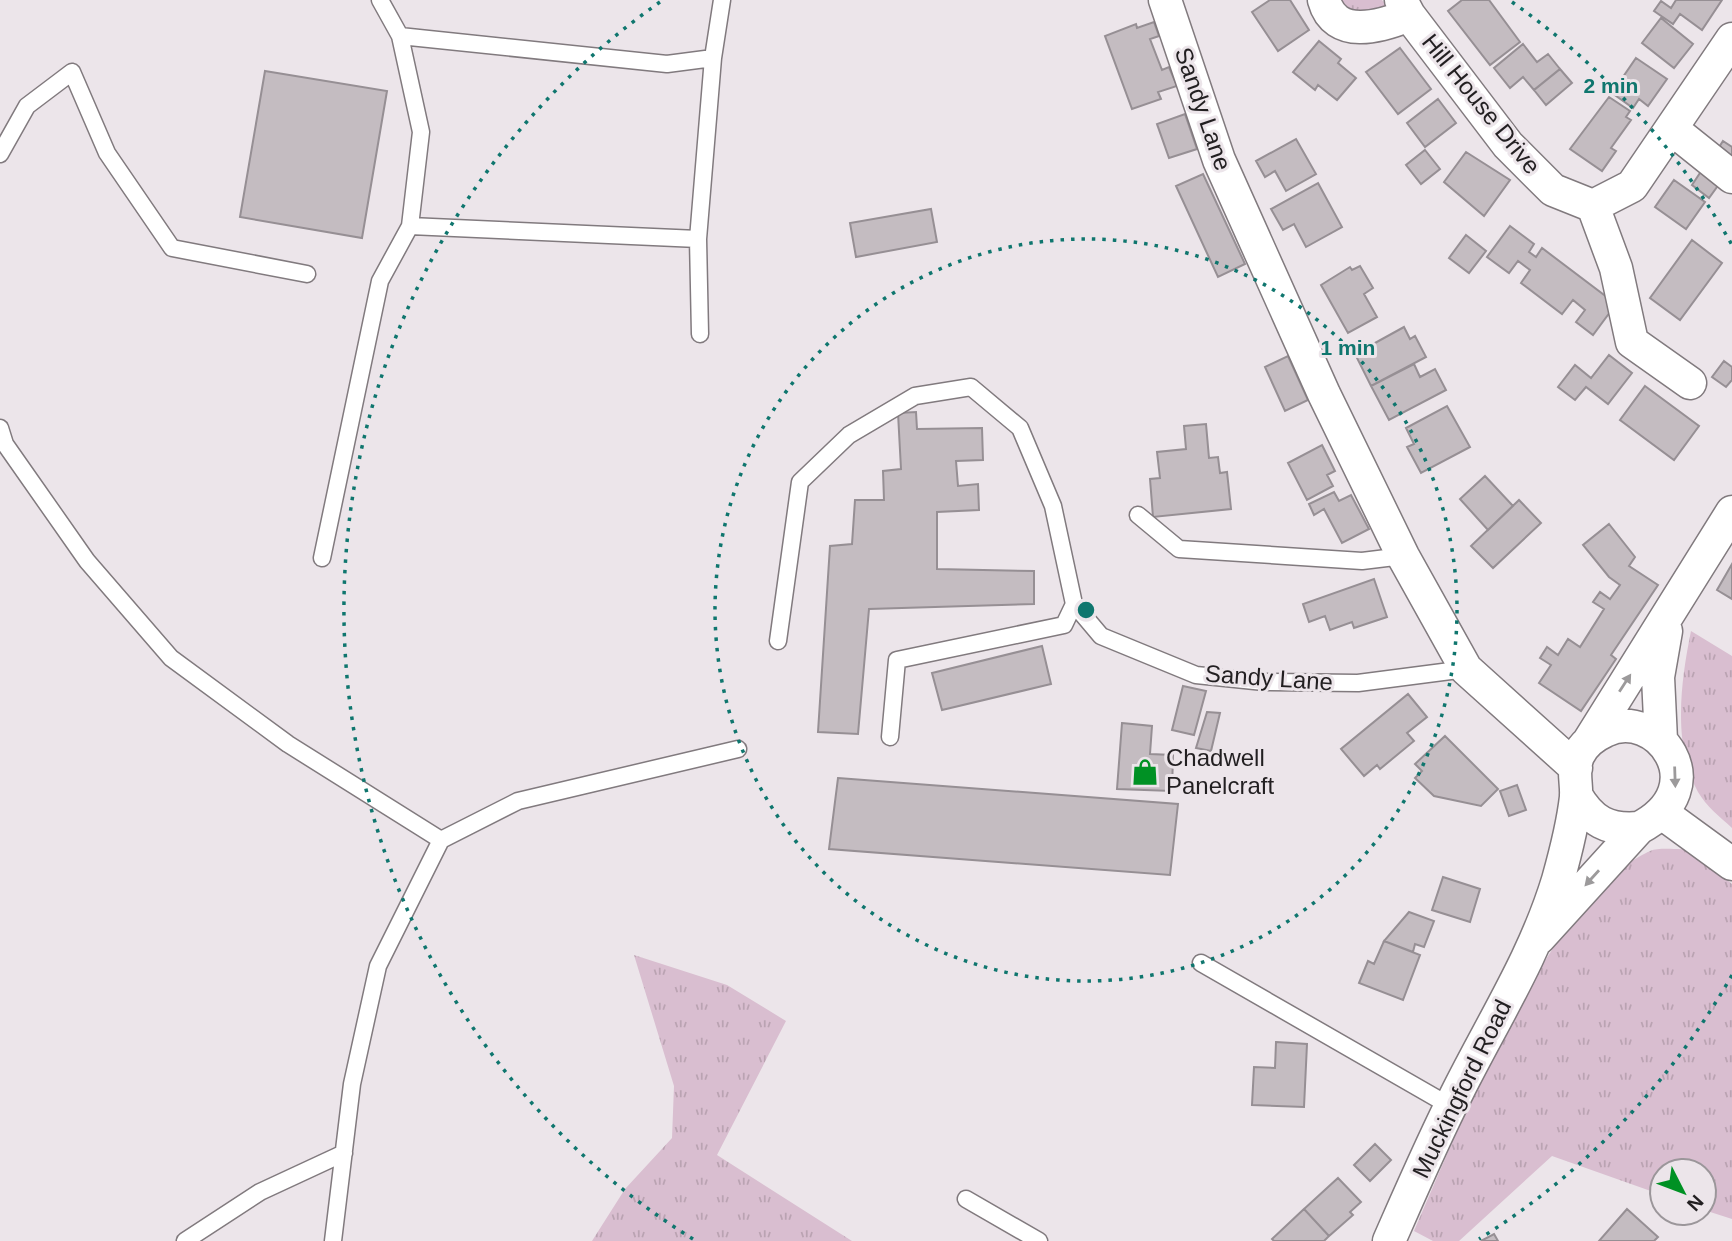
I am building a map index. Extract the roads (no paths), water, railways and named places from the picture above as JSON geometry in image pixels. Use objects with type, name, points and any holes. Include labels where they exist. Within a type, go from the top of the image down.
[{"type":"street","name":"Sandy Lane","points":[[1165,0],[1219,160],[1324,394],[1404,556],[1466,668],[1580,768]]},
{"type":"street","name":"Hill House Drive","points":[[1324,0],[1327,11],[1351,28],[1381,27],[1405,8],[1508,145],[1553,190],[1593,206]]},
{"type":"street","points":[[1690,383],[1632,342],[1616,268],[1593,206],[1632,186],[1732,40]]},
{"type":"street","points":[[1672,129],[1732,177]]},
{"type":"street","points":[[1732,512],[1580,768],[1587,813],[1601,824],[1621,830],[1651,821],[1732,864]]},
{"type":"street","points":[[1661,740],[1658,677],[1669,616]]},
{"type":"street","points":[[1580,768],[1607,729],[1625,726],[1646,730],[1661,740]]},
{"type":"street","name":"Muckingford Road","points":[[1539,938],[1675,794],[1677,776],[1673,758],[1661,740]]},
{"type":"street","name":"Muckingford Road","points":[[1392,1240],[1451,1106],[1539,938],[1559,878],[1580,768]]},
{"type":"lane","points":[[322,558],[380,281],[411,226],[421,132],[400,36],[380,0]]},
{"type":"lane","points":[[700,334],[698,239],[713,58],[722,0]]},
{"type":"lane","points":[[400,36],[667,64],[713,58]]},
{"type":"lane","points":[[0,153],[27,106],[72,72],[107,153],[172,248],[307,274]]},
{"type":"lane","points":[[411,226],[698,239]]},
{"type":"lane","name":"Sandy Lane","points":[[778,641],[800,482],[849,435],[915,396],[971,387],[1020,428],[1053,506],[1074,604],[1101,636],[1196,675],[1264,682],[1358,683],[1466,668]]},
{"type":"lane","points":[[0,428],[5,444],[87,561],[171,658],[288,744],[441,840]]},
{"type":"lane","points":[[1138,515],[1179,549],[1362,561],[1404,556]]},
{"type":"lane","points":[[890,737],[897,660],[1064,625],[1074,604]]},
{"type":"lane","points":[[333,1241],[352,1084],[378,967],[441,840],[518,801],[738,749]]},
{"type":"lane","points":[[1201,963],[1451,1106]]},
{"type":"lane","points":[[186,1241],[260,1192],[344,1153]]},
{"type":"lane","points":[[966,1199],[1039,1241]]},
{"type":"place","name":"Chadwell Panelcraft","points":[[1145,772]]}]
